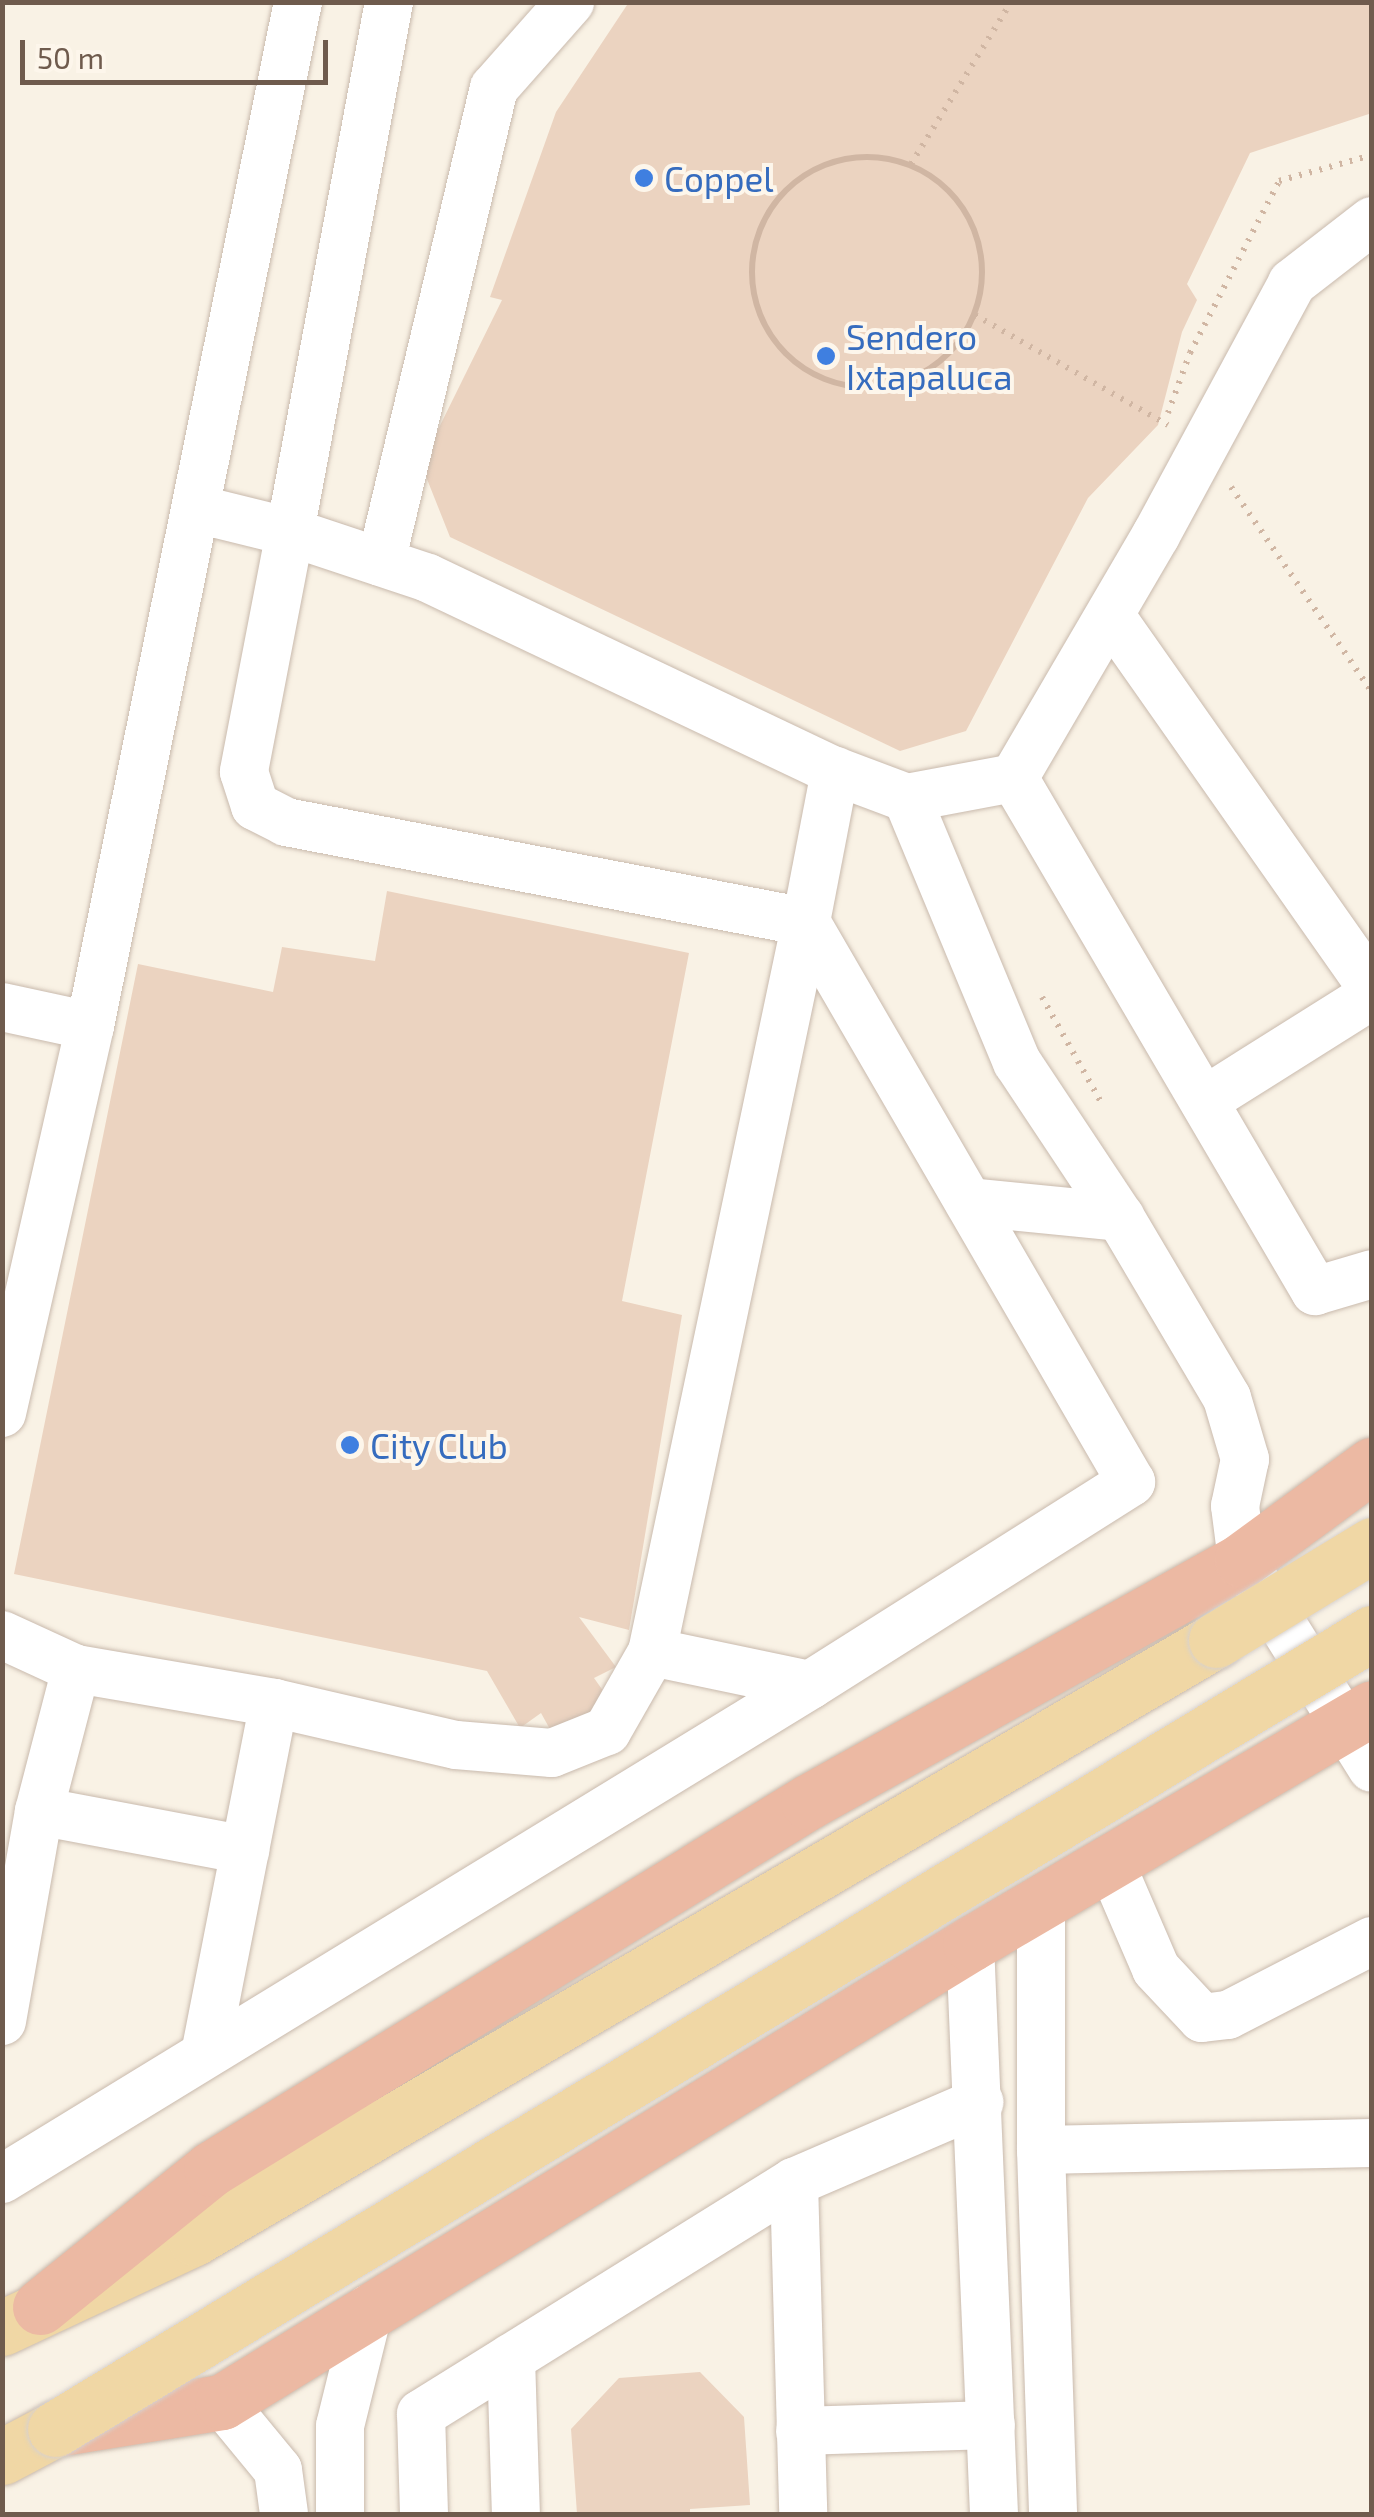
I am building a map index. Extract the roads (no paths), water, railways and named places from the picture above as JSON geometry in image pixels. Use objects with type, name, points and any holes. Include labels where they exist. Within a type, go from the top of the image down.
[{"type":"highway","points":[[21,2317],[211,2168],[808,1802],[1242,1560],[1372,1465]]},
{"type":"highway","points":[[55,2430],[222,2402],[369,2308],[970,1944],[1110,1862],[1364,1733]]},
{"type":"main road","points":[[21,2317],[194,2238],[1372,1545]]},
{"type":"main road","points":[[2,2457],[55,2430],[1372,1633]]},
{"type":"street","points":[[2,1413],[13,1304],[90,1026],[298,2]]},
{"type":"street","points":[[2,2179],[810,1685],[1131,1482],[806,922],[286,822],[255,806],[244,772],[390,2]]},
{"type":"street","points":[[381,562],[494,88],[570,2]]},
{"type":"street","points":[[196,509],[290,532],[381,562],[835,771],[907,798],[1014,778],[1110,615],[1184,434],[1292,284],[1372,220]]},
{"type":"street","points":[[1110,615],[1372,991],[1204,1100]]},
{"type":"street","points":[[2,1635],[76,1669],[274,1703],[456,1746],[552,1752],[607,1731],[652,1652],[835,771]]},
{"type":"street","points":[[1014,778],[1315,1291],[1372,1274]]},
{"type":"street","points":[[907,798],[1017,1062],[1120,1217],[1227,1398],[1245,1458],[1235,1506],[1242,1560],[1364,1733]]},
{"type":"street","points":[[2,1007],[90,1026]]},
{"type":"street","points":[[969,1202],[1120,1217]]},
{"type":"street","points":[[652,1652],[810,1685]]},
{"type":"street","points":[[2,2021],[39,1811],[76,1669]]},
{"type":"street","points":[[205,2054],[274,1703]]},
{"type":"street","points":[[39,1811],[245,1850]]},
{"type":"street","points":[[1110,1862],[1156,1969],[1202,2018],[1228,2015],[1372,1941]]},
{"type":"street","points":[[1041,1905],[1041,2150],[1053,2514]]},
{"type":"street","points":[[970,1944],[980,2102],[994,2514]]},
{"type":"street","points":[[424,2514],[422,2414],[794,2182],[980,2102]]},
{"type":"street","points":[[1041,2150],[1372,2143]]},
{"type":"street","points":[[794,2182],[803,2514]]},
{"type":"street","points":[[340,2514],[340,2426],[369,2308]]},
{"type":"street","points":[[511,2358],[516,2514]]},
{"type":"street","points":[[222,2402],[278,2470],[284,2514]]},
{"type":"street","points":[[800,2431],[991,2426]]},
{"type":"place","name":"Coppel","points":[[644,178]]},
{"type":"place","name":"Sendero Ixtapaluca","points":[[826,356]]},
{"type":"place","name":"City Club","points":[[350,1445]]}]
